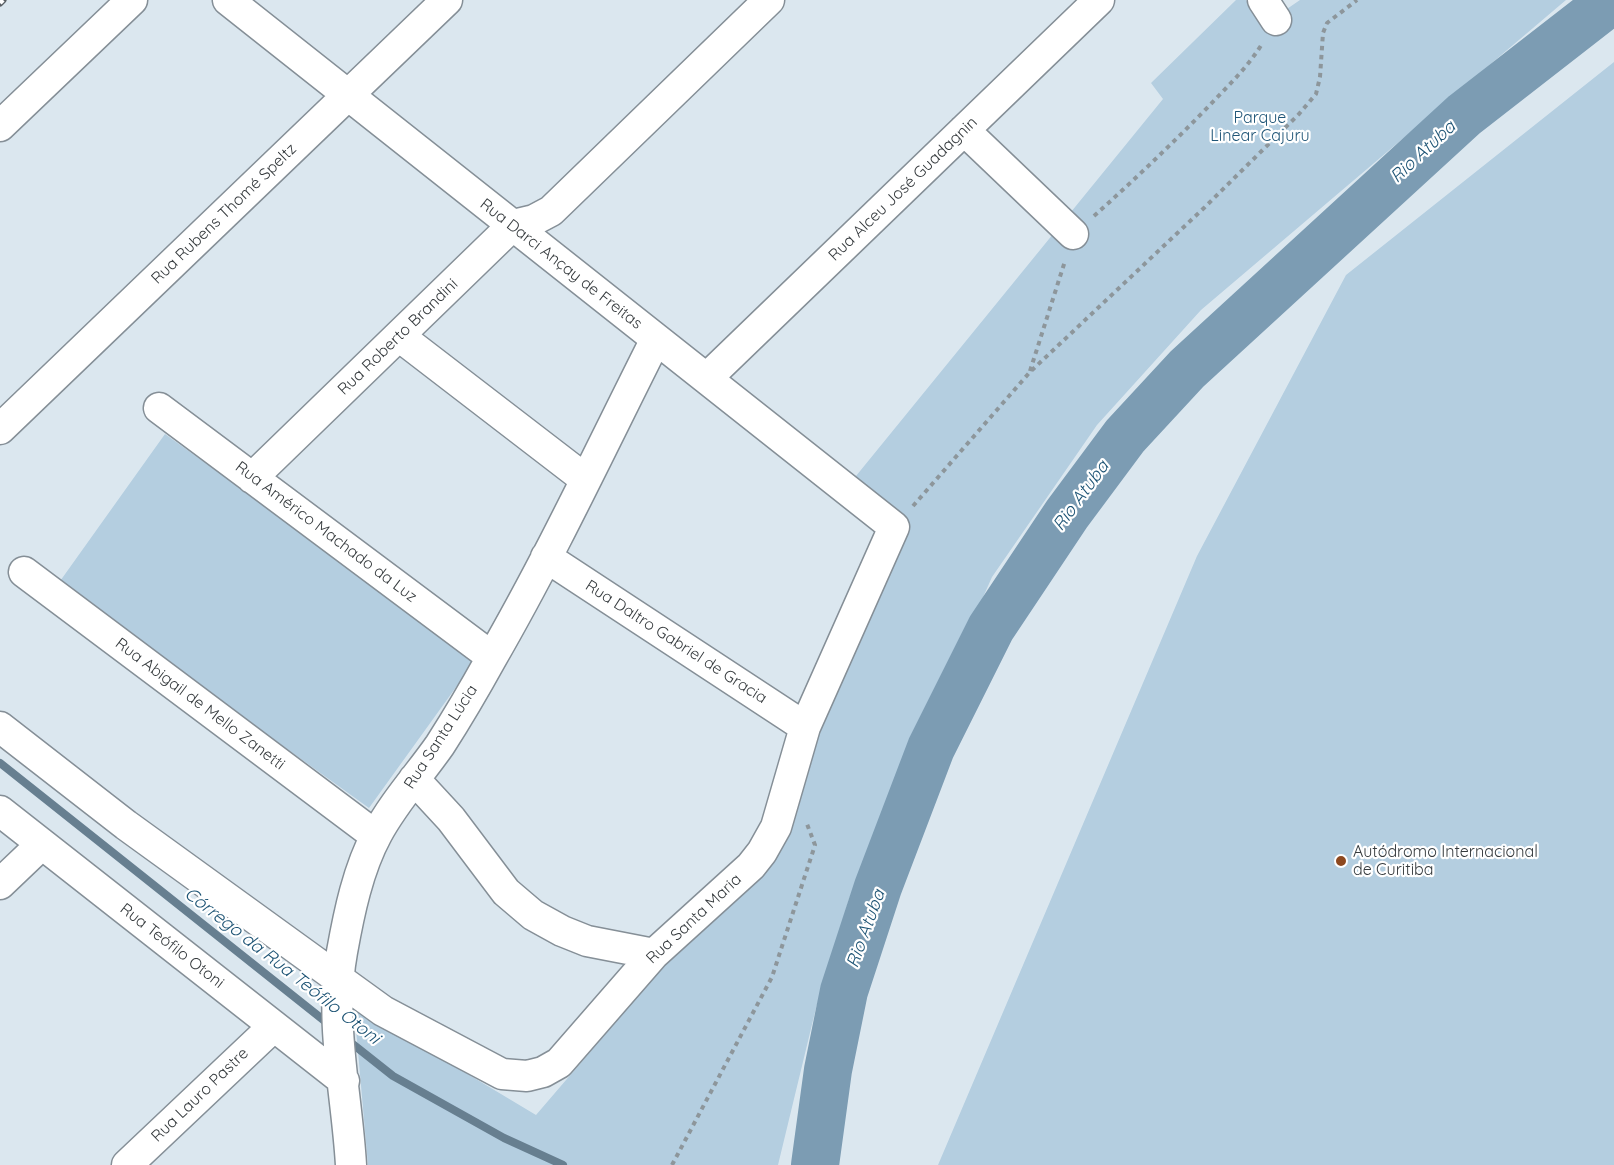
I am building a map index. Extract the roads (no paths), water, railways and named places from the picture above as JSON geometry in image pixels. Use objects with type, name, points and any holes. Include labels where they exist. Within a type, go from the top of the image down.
[{"type":"street","points":[[0,126],[132,0]]},
{"type":"street","name":"Rua Darci Ançay de Freitas","points":[[228,0],[894,527]]},
{"type":"street","name":"Rua Rubens Thomé Speltz","points":[[0,429],[447,0]]},
{"type":"street","name":"Rua Roberto Brandini","points":[[252,478],[513,225],[534,220],[551,211],[769,0]]},
{"type":"street","name":"Rua Alceu José Guadagnin","points":[[707,378],[1099,0]]},
{"type":"street","points":[[964,130],[1073,234]]},
{"type":"street","points":[[551,211],[546,225],[548,243],[556,260]]},
{"type":"street","points":[[399,336],[585,479]]},
{"type":"street","name":"Rua Santa Lúcia","points":[[351,1165],[344,1081],[337,1032],[338,978],[349,920],[365,864],[376,836],[453,724],[492,657],[546,557],[657,339]]},
{"type":"street","name":"Rua Américo Machado da Luz","points":[[159,408],[492,657]]},
{"type":"street","name":"Rua Santa Maria","points":[[338,978],[404,1023],[502,1074],[527,1076],[543,1072],[559,1063],[654,954],[751,866],[762,852],[776,827],[805,727],[894,527]]},
{"type":"street","name":"Rua Daltro Gabriel de Gracia","points":[[546,557],[805,727]]},
{"type":"street","name":"Rua Abigail de Mello Zanetti","points":[[24,572],[376,836]]},
{"type":"street","points":[[0,727],[126,825],[338,978]]},
{"type":"street","points":[[414,779],[451,819],[506,892],[533,915],[562,932],[587,940],[654,954]]},
{"type":"street","name":"Rua Teófilo Otoni","points":[[0,811],[344,1081]]},
{"type":"street","points":[[0,884],[42,844]]},
{"type":"street","name":"Rua Lauro Pastre","points":[[127,1165],[274,1026]]},
{"type":"waterway","name":"Rio Atuba","points":[[815,1165],[828,1070],[844,991],[878,887],[931,748],[991,628],[1067,514],[1125,436],[1187,369],[1464,115],[1612,0]]},
{"type":"waterway","name":"Córrego da Rua Teófilo Otoni","points":[[0,763],[331,1026]]},
{"type":"waterway","name":"Córrego da Rua Teófilo Otoni","points":[[345,1038],[393,1076],[504,1138],[563,1165]]},
{"type":"railway","points":[[0,3],[3,0]]},
{"type":"place","name":"Autódromo Internacional de Curitiba","points":[[1341,861]]},
{"type":"park label","name":"Parque Linear Cajuru","points":[[1260,127]]}]
